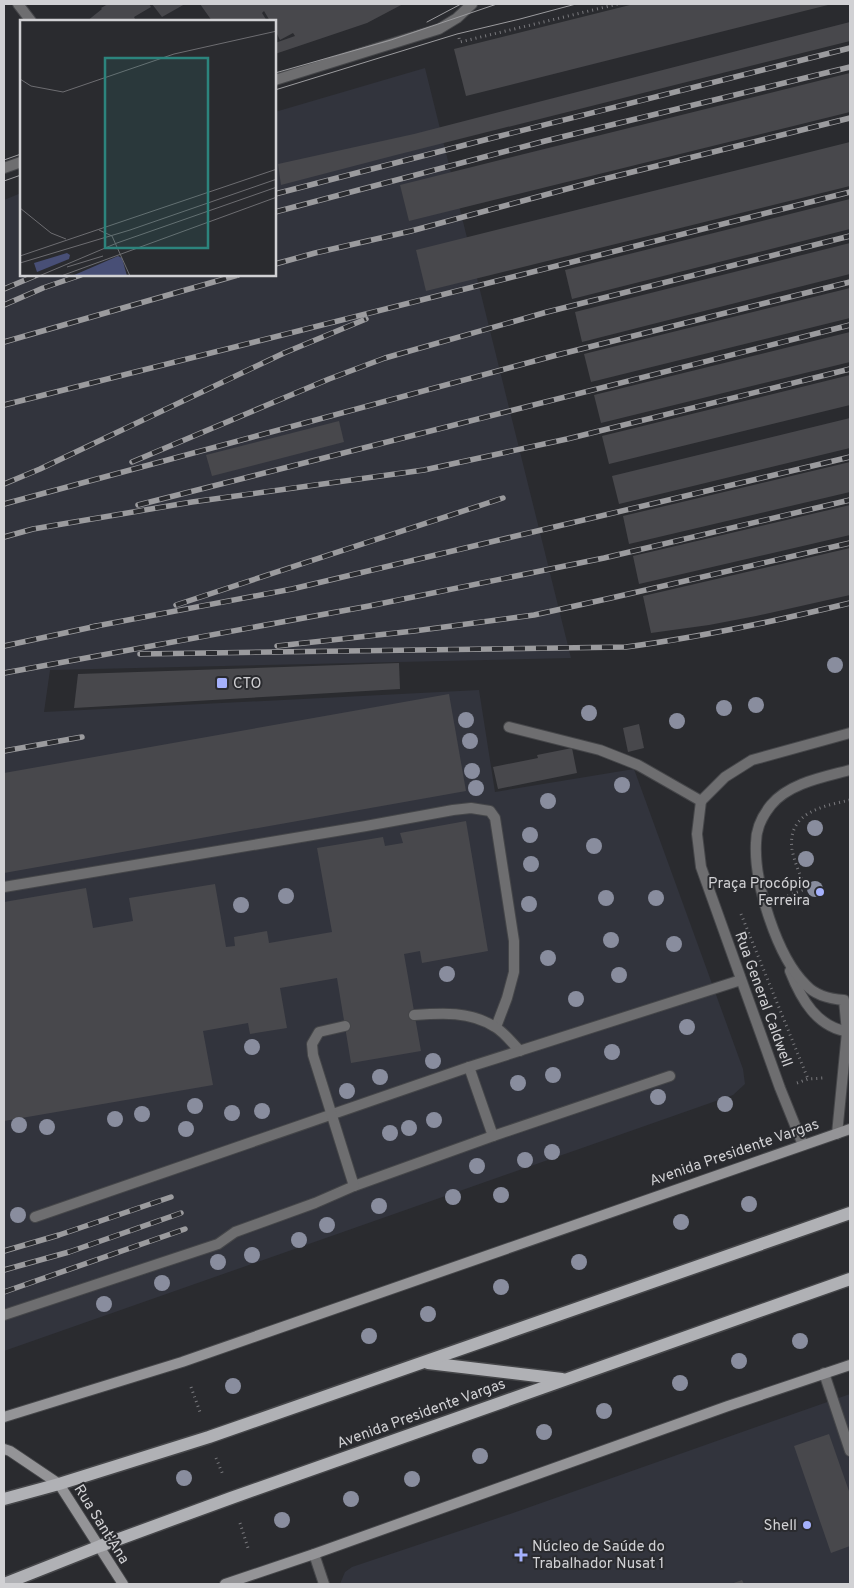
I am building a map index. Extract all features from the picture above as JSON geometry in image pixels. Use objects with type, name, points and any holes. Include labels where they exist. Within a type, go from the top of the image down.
[{"type":"main road","name":"Avenida Presidente Vargas","points":[[4,1417],[190,1359],[850,1129]]},
{"type":"main road","points":[[4,1499],[59,1484],[209,1437],[850,1213]]},
{"type":"main road","name":"Avenida Presidente Vargas","points":[[4,1584],[100,1546],[566,1379],[850,1280]]},
{"type":"main road","points":[[423,1362],[566,1379]]},
{"type":"main road","points":[[225,1584],[728,1406],[850,1365]]},
{"type":"main road","name":"Rua Sant'Ana","points":[[4,1449],[10,1451],[59,1484],[123,1584]]},
{"type":"street","points":[[18,4],[31,20]]},
{"type":"street","points":[[276,80],[439,29],[472,4]]},
{"type":"street","points":[[4,168],[20,162]]},
{"type":"street","points":[[510,727],[600,750],[638,765],[701,801],[725,777],[752,760],[850,733]]},
{"type":"street","points":[[849,1032],[835,1029],[821,1020],[804,1002],[785,959],[765,905],[756,869],[756,842],[760,822],[771,804],[789,790],[809,780],[850,770]]},
{"type":"street","name":"Rua General Caldwell","points":[[701,801],[697,834],[701,867],[780,1088],[803,1146]]},
{"type":"street","points":[[4,886],[452,810],[470,808],[490,811],[496,818],[514,941],[514,972],[496,1027]]},
{"type":"street","points":[[785,959],[806,985],[817,994],[831,999],[844,1000],[849,1032],[837,1134]]},
{"type":"street","points":[[35,1217],[469,1068],[741,980]]},
{"type":"street","points":[[414,1014],[455,1013],[472,1017],[496,1027],[520,1051]]},
{"type":"street","points":[[345,1026],[319,1032],[312,1044],[313,1055],[354,1186]]},
{"type":"street","points":[[469,1068],[493,1136]]},
{"type":"street","points":[[4,1315],[210,1247],[218,1244],[235,1232],[315,1203],[354,1186],[493,1136],[670,1076]]},
{"type":"street","points":[[824,1373],[850,1452]]},
{"type":"street","points":[[314,1554],[324,1584]]},
{"type":"path","points":[[452,21],[460,42],[618,4]]},
{"type":"path","points":[[805,889],[792,850],[792,837],[796,827],[802,818],[817,808],[850,800]]},
{"type":"path","points":[[741,914],[808,1079]]},
{"type":"path","points":[[780,1088],[808,1079],[843,1077]]},
{"type":"path","points":[[191,1387],[200,1412]]},
{"type":"path","points":[[216,1458],[223,1474]]},
{"type":"path","points":[[240,1523],[248,1548]]},
{"type":"shaded area","points":[[425,68],[571,658],[50,670],[44,712],[479,690],[495,792],[634,769],[743,1069],[745,1084],[733,1095],[4,1351],[4,200],[20,193],[20,276],[276,276],[276,112]]},
{"type":"shaded area","points":[[850,1394],[850,1584],[340,1584],[345,1572],[352,1567],[507,1515]]},
{"type":"building","points":[[108,4],[149,4],[151,7],[134,17],[136,20],[88,20]]},
{"type":"building","points":[[152,4],[185,4],[162,17]]},
{"type":"building","points":[[200,4],[403,4],[367,23],[276,54],[276,43],[295,36],[293,33],[280,40],[276,32],[276,20],[269,20],[264,11],[262,13],[266,20],[211,20]]},
{"type":"building","points":[[634,4],[832,4],[466,96],[454,49]]},
{"type":"building","points":[[850,22],[850,41],[281,185],[278,164],[414,134]]},
{"type":"building","points":[[850,73],[850,112],[409,221],[400,185]]},
{"type":"building","points":[[850,142],[850,186],[426,291],[416,250]]},
{"type":"building","points":[[850,199],[850,229],[572,299],[565,270]]},
{"type":"building","points":[[850,243],[850,274],[582,342],[575,312]]},
{"type":"building","points":[[850,288],[850,318],[591,382],[584,354]]},
{"type":"building","points":[[850,332],[850,362],[601,423],[594,395]]},
{"type":"building","points":[[850,375],[850,405],[609,464],[602,436]]},
{"type":"building","points":[[850,418],[850,448],[619,504],[612,476]]},
{"type":"building","points":[[339,421],[344,442],[212,476],[206,455]]},
{"type":"building","points":[[850,462],[850,492],[629,544],[623,516]]},
{"type":"building","points":[[850,505],[850,535],[639,584],[633,556]]},
{"type":"building","points":[[850,548],[850,595],[709,625],[651,633],[643,596]]},
{"type":"building","points":[[399,663],[400,689],[74,708],[78,674]]},
{"type":"building","points":[[449,694],[466,791],[4,873],[4,773]]},
{"type":"building","points":[[639,724],[644,748],[628,752],[623,728]]},
{"type":"building","points":[[572,748],[577,773],[498,789],[493,767],[538,758],[537,755]]},
{"type":"building","points":[[466,821],[488,951],[422,963],[420,951],[404,954],[421,1051],[351,1063],[337,978],[280,988],[287,1028],[250,1034],[248,1023],[203,1031],[213,1085],[4,1121],[4,902],[86,888],[93,928],[133,921],[129,898],[215,884],[226,947],[235,946],[234,937],[267,931],[269,943],[332,932],[317,848],[383,837],[385,846],[403,843],[400,833]]},
{"type":"building","points":[[829,1434],[850,1494],[850,1546],[831,1553],[794,1446]]},
{"type":"building","points":[[742,1580],[744,1584],[731,1584]]},
{"type":"tram line","points":[[427,22],[461,4]]},
{"type":"tram line","points":[[276,73],[391,40],[497,4]]},
{"type":"tram line","points":[[276,90],[457,34],[576,4]]},
{"type":"tram line","points":[[4,160],[20,154]]},
{"type":"tram line","points":[[4,181],[20,175]]},
{"type":"railway","points":[[276,194],[850,48]]},
{"type":"railway","points":[[276,212],[545,141],[850,67]]},
{"type":"railway","points":[[276,264],[411,231],[600,180],[850,118]]},
{"type":"railway","points":[[4,405],[850,192]]},
{"type":"railway","points":[[132,462],[329,379],[385,358],[547,312],[850,236]]},
{"type":"railway","points":[[4,289],[35,276]]},
{"type":"railway","points":[[4,305],[43,288],[78,276]]},
{"type":"railway","points":[[4,342],[235,276]]},
{"type":"railway","points":[[4,504],[557,355],[850,282]]},
{"type":"railway","points":[[4,484],[40,469],[284,353],[366,319]]},
{"type":"railway","points":[[138,505],[850,325]]},
{"type":"railway","points":[[4,537],[33,529],[192,502],[424,470],[567,439],[850,369]]},
{"type":"railway","points":[[91,627],[292,589],[850,457]]},
{"type":"railway","points":[[176,605],[503,498]]},
{"type":"railway","points":[[4,673],[369,606],[604,558],[850,500]]},
{"type":"railway","points":[[277,646],[414,631],[534,615],[850,543]]},
{"type":"railway","points":[[140,654],[626,647],[739,628],[850,603]]},
{"type":"railway","points":[[4,646],[97,626]]},
{"type":"railway","points":[[4,751],[82,737]]},
{"type":"railway","points":[[4,1251],[59,1235],[171,1197]]},
{"type":"railway","points":[[4,1270],[69,1252],[181,1213]]},
{"type":"railway","points":[[4,1292],[185,1229]]},
{"type":"place","name":"CTO","points":[[222,683]]},
{"type":"place","name":"Praça Procópio Ferreira","points":[[820,892]]},
{"type":"place","name":"Shell","points":[[807,1525]]},
{"type":"place","name":"Núcleo de Saúde do Trabalhador Nusat 1","points":[[521,1555]]}]
